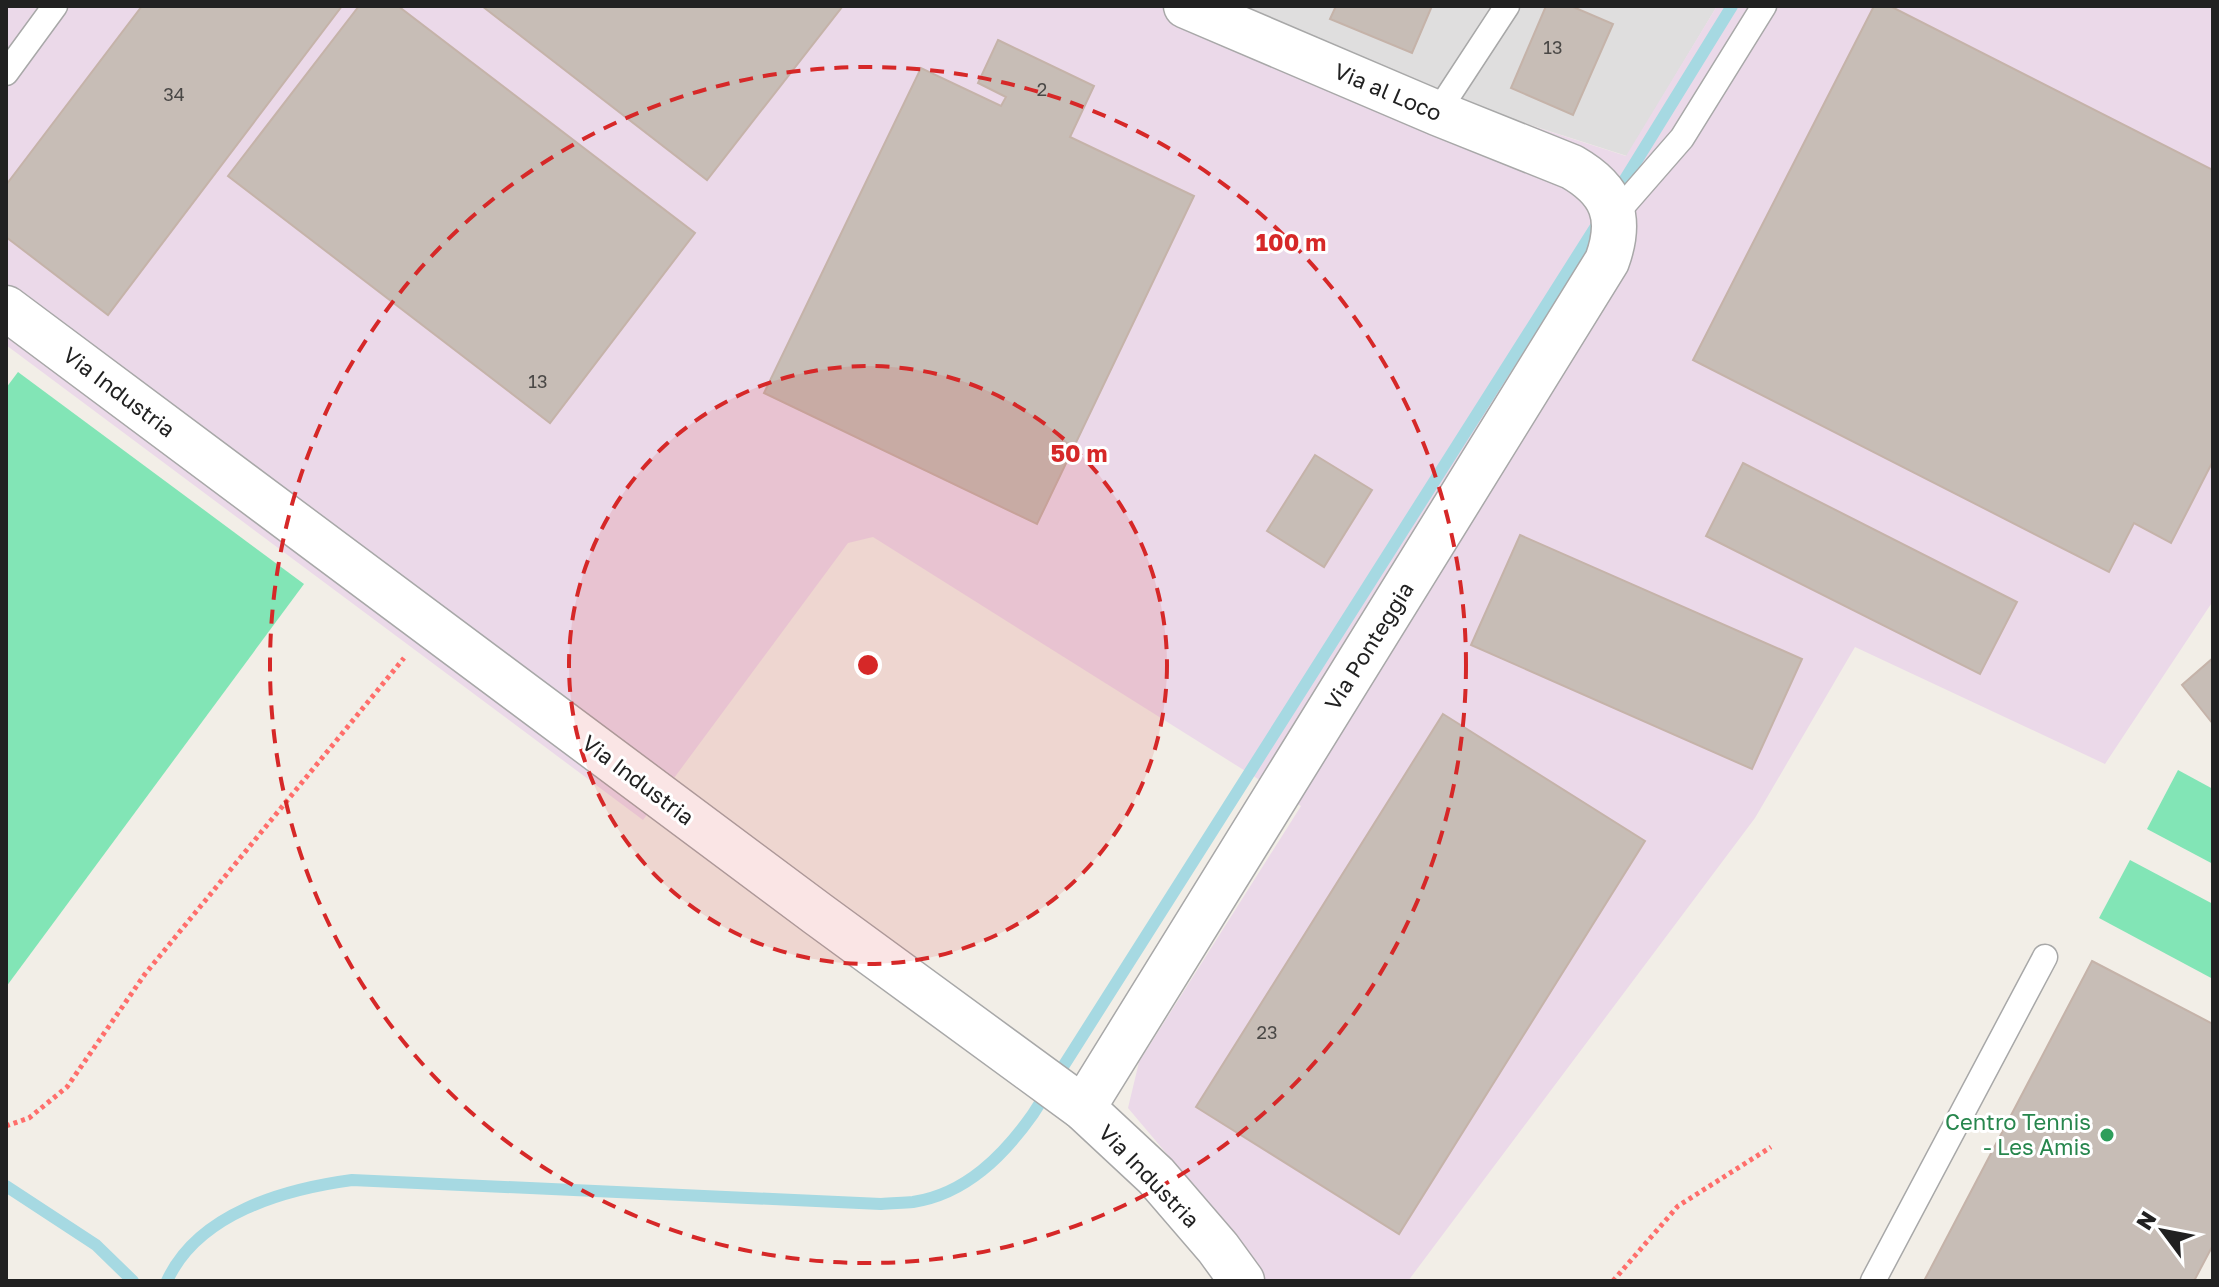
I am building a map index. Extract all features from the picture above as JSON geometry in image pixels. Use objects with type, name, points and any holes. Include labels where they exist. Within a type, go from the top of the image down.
[{"type":"street","name":"Via al Loco","points":[[1186,6],[1572,167],[1591,178],[1605,194],[1614,216]]},
{"type":"street","name":"Via Ponteggia","points":[[1063,1094],[1607,261],[1614,241],[1614,216]]},
{"type":"street","name":"Via Industria","points":[[6,308],[1063,1094],[1156,1176],[1242,1281]]},
{"type":"lane","points":[[6,73],[55,6]]},
{"type":"lane","points":[[1437,113],[1507,6]]},
{"type":"lane","points":[[1614,216],[1682,138],[1764,6]]},
{"type":"lane","points":[[1873,1281],[2045,957]]},
{"type":"path","points":[[6,1126],[29,1118],[67,1087],[145,974],[431,625]]},
{"type":"path","points":[[1613,1281],[1678,1206],[1771,1147]]},
{"type":"shaded area","points":[[6,6],[1196,6],[1421,90],[1626,156],[1717,6],[2213,6],[2213,601],[2105,764],[1855,647],[1755,818],[1408,1281],[1266,1281],[1221,1218],[1128,1108],[1139,1062],[1301,806],[873,537],[848,543],[643,820],[6,345]]},
{"type":"shaded area","points":[[1196,6],[1717,6],[1627,156],[1421,90]]},
{"type":"green space","points":[[18,372],[304,584],[6,987],[6,388]]},
{"type":"green space","points":[[2178,770],[2213,789],[2213,864],[2147,829]]},
{"type":"green space","points":[[2130,860],[2213,904],[2213,979],[2099,918]]},
{"type":"building","points":[[142,6],[342,6],[108,315],[6,237],[6,185]]},
{"type":"building","points":[[359,6],[398,6],[695,233],[550,423],[228,176]]},
{"type":"building","points":[[482,6],[841,6],[842,7],[707,180]]},
{"type":"building","points":[[1336,6],[1432,6],[1412,53],[1330,19]]},
{"type":"building","points":[[1546,6],[1571,6],[1613,24],[1573,115],[1511,88]]},
{"type":"building","points":[[1874,6],[1890,6],[2213,170],[2213,461],[2171,543],[2134,523],[2109,572],[1693,360]]},
{"type":"building","points":[[998,40],[1094,86],[1070,137],[1194,196],[1037,524],[764,393],[921,68],[1001,106],[1006,97],[978,83]]},
{"type":"building","points":[[1315,455],[1372,490],[1324,567],[1267,531]]},
{"type":"building","points":[[1743,463],[2017,602],[1980,674],[1706,536]]},
{"type":"building","points":[[1520,535],[1802,659],[1752,769],[1471,645]]},
{"type":"building","points":[[2213,658],[2213,724],[2182,685]]},
{"type":"building","points":[[1443,714],[1645,841],[1399,1234],[1196,1107]]},
{"type":"building","name":"Centro Tennis - Les Amis","points":[[2092,961],[2213,1024],[2213,1245],[2194,1281],[1924,1281]]},
{"type":"waterway","points":[[1616,194],[1732,6]]},
{"type":"waterway","points":[[167,1281],[181,1258],[200,1238],[246,1208],[299,1190],[352,1180],[881,1204],[932,1198],[950,1191],[982,1170],[1009,1144],[1033,1114],[1600,220]]},
{"type":"waterway","points":[[6,1186],[96,1245],[133,1281]]},
{"type":"place","name":"Centro Tennis - Les Amis","points":[[2107,1135]]}]
